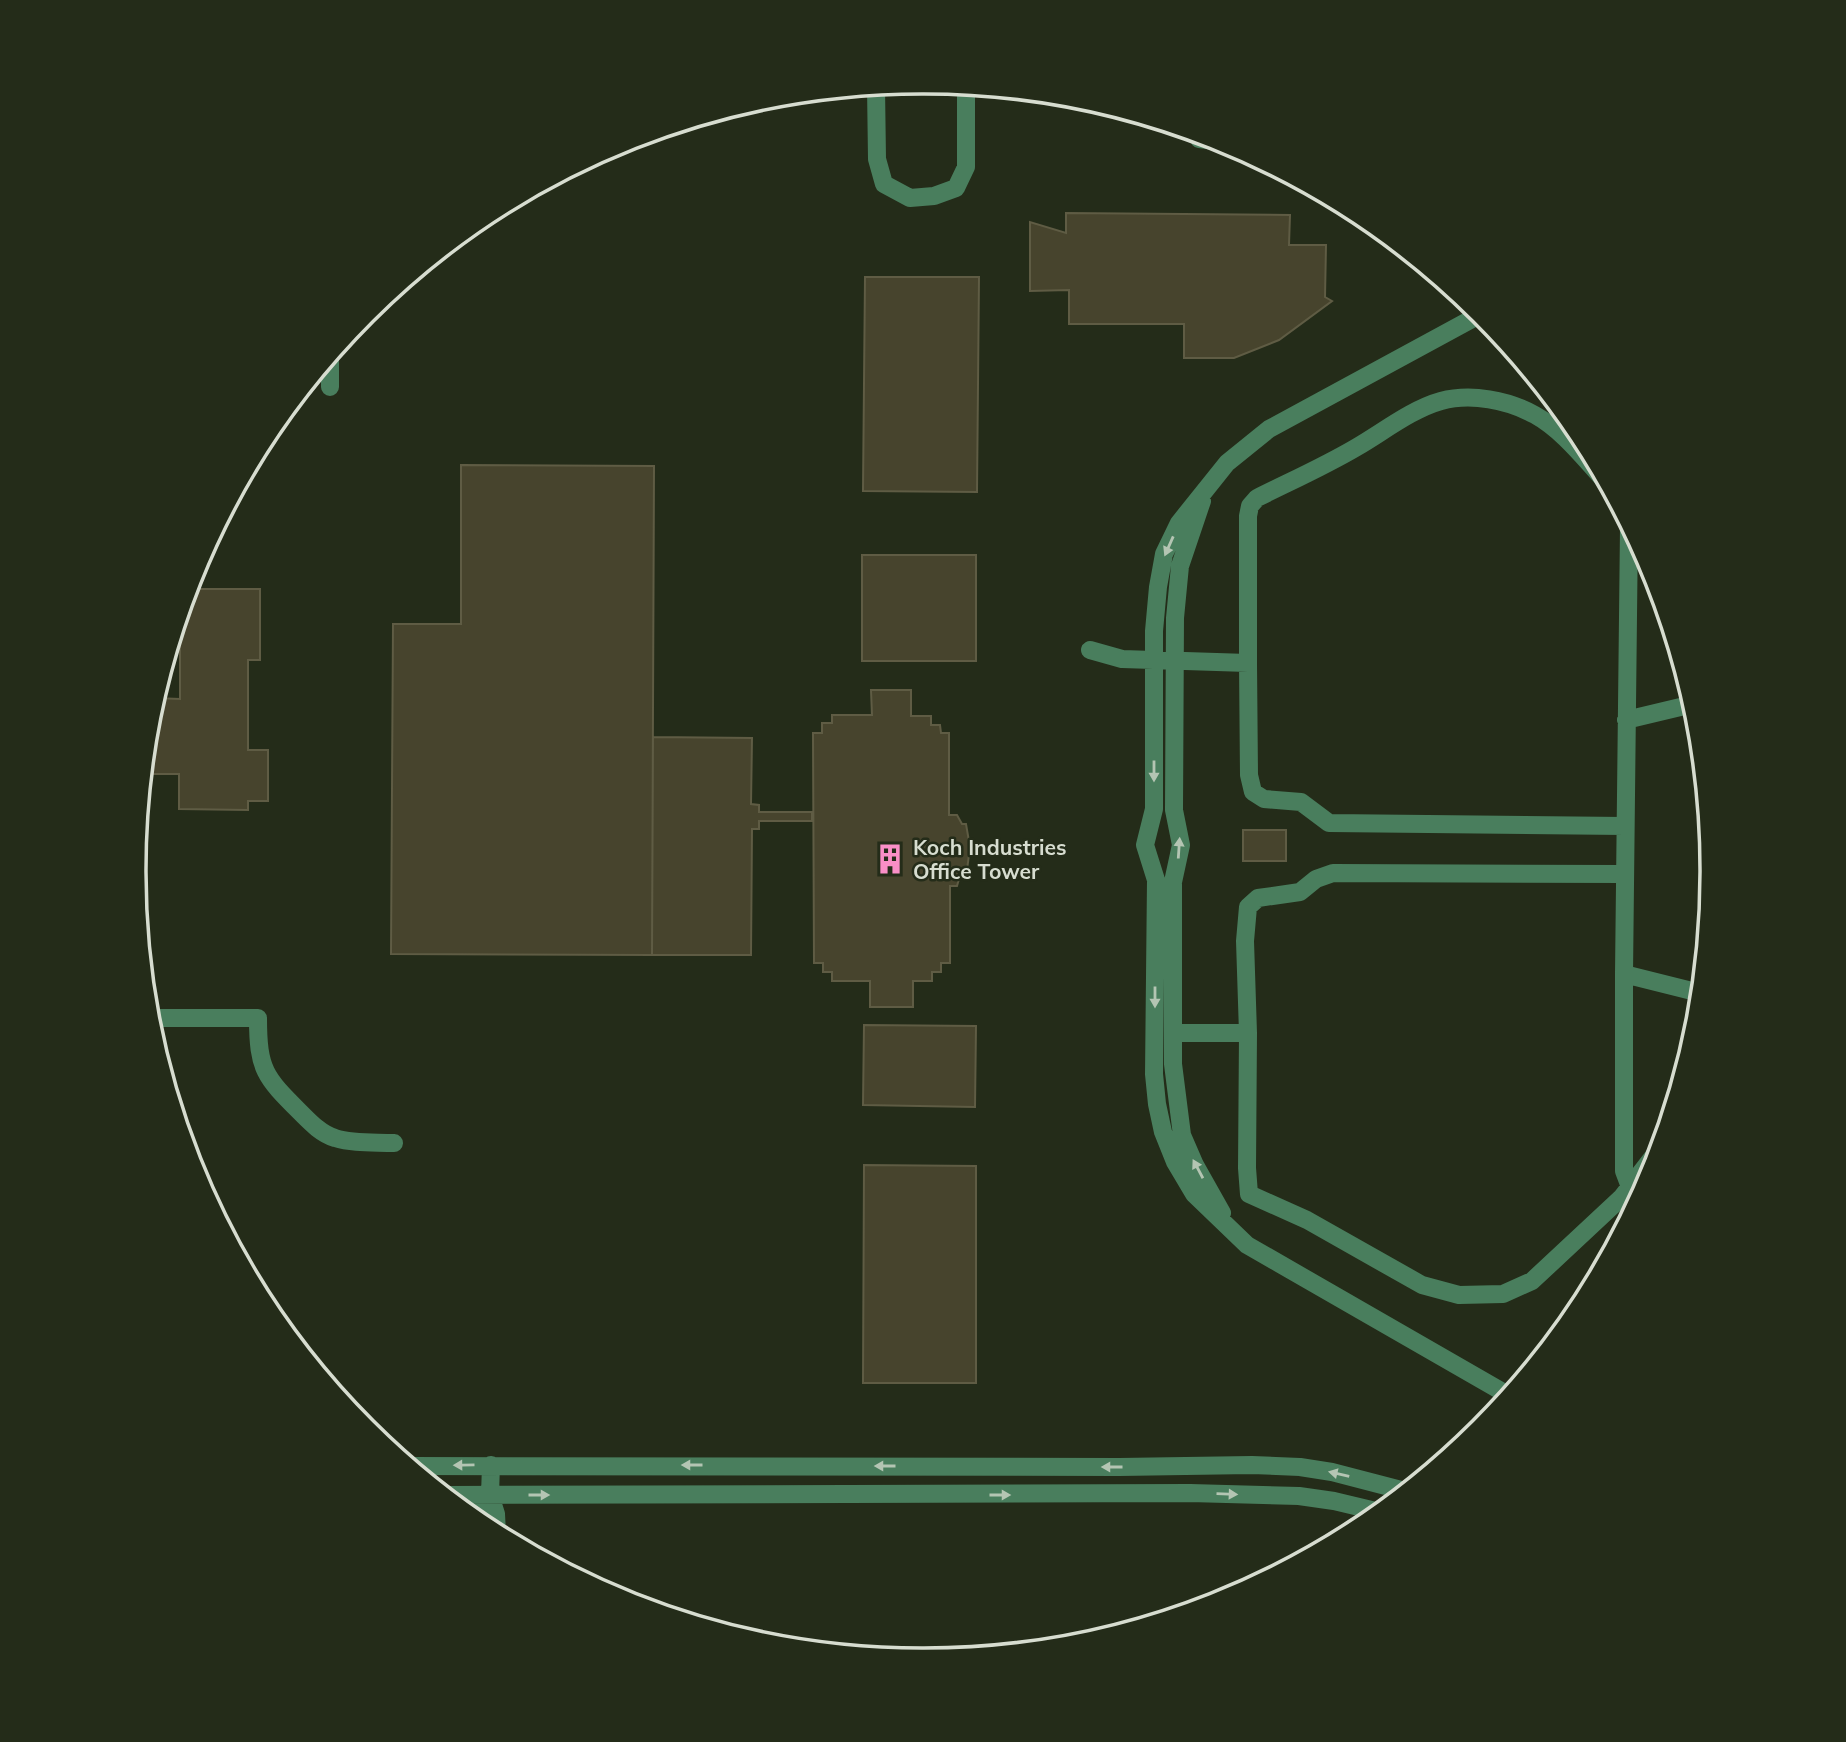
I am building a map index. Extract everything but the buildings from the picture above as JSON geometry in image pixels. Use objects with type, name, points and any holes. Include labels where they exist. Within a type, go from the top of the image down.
[{"type":"lane","points":[[876,96],[877,159],[884,184],[910,198],[934,196],[956,188],[966,167],[966,96]]},
{"type":"lane","points":[[1231,1228],[1195,1165],[1182,1135],[1177,1101],[1164,882],[1145,845],[1153,809],[1153,660],[1157,587],[1164,554],[1179,523],[1227,463],[1269,429],[1470,320]]},
{"type":"lane","points":[[330,370],[330,387]]},
{"type":"lane","points":[[1573,446],[1534,414],[1496,400],[1471,398],[1441,401],[1329,463],[1257,498],[1250,506],[1248,516],[1249,775],[1253,792],[1264,799],[1301,802],[1329,823],[1625,826]]},
{"type":"lane","points":[[1206,489],[1180,566],[1174,660],[1174,810],[1181,845],[1164,882],[1154,1074],[1163,1132],[1175,1162],[1194,1194],[1247,1245],[1500,1390]]},
{"type":"lane","points":[[1629,549],[1623,974],[1624,1171],[1631,1187]]},
{"type":"lane","points":[[1090,650],[1122,659],[1248,663]]},
{"type":"lane","points":[[1626,720],[1682,707]]},
{"type":"lane","points":[[1153,809],[1174,810]]},
{"type":"lane","points":[[1625,874],[1334,873],[1316,879],[1300,892],[1258,898],[1248,906],[1245,941],[1249,1194],[1307,1220],[1422,1285],[1459,1295],[1503,1294],[1532,1281],[1622,1197],[1628,1195]]},
{"type":"lane","points":[[1623,974],[1690,991]]},
{"type":"lane","points":[[160,1018],[258,1018],[258,1046],[271,1083],[316,1128],[333,1138],[355,1142],[394,1143]]},
{"type":"lane","points":[[1173,1033],[1248,1032]]},
{"type":"lane","points":[[491,1465],[490,1495],[496,1520]]},
{"type":"lane","points":[[424,1466],[1252,1465],[1300,1467],[1332,1472],[1394,1488]]},
{"type":"lane","points":[[964,1466],[965,1494]]},
{"type":"lane","points":[[461,1495],[1190,1493],[1299,1496],[1366,1509]]},
{"type":"lane","points":[[480,1508],[490,1495]]},
{"type":"place","name":"Koch Industries Office Tower","points":[[890,859]]}]
